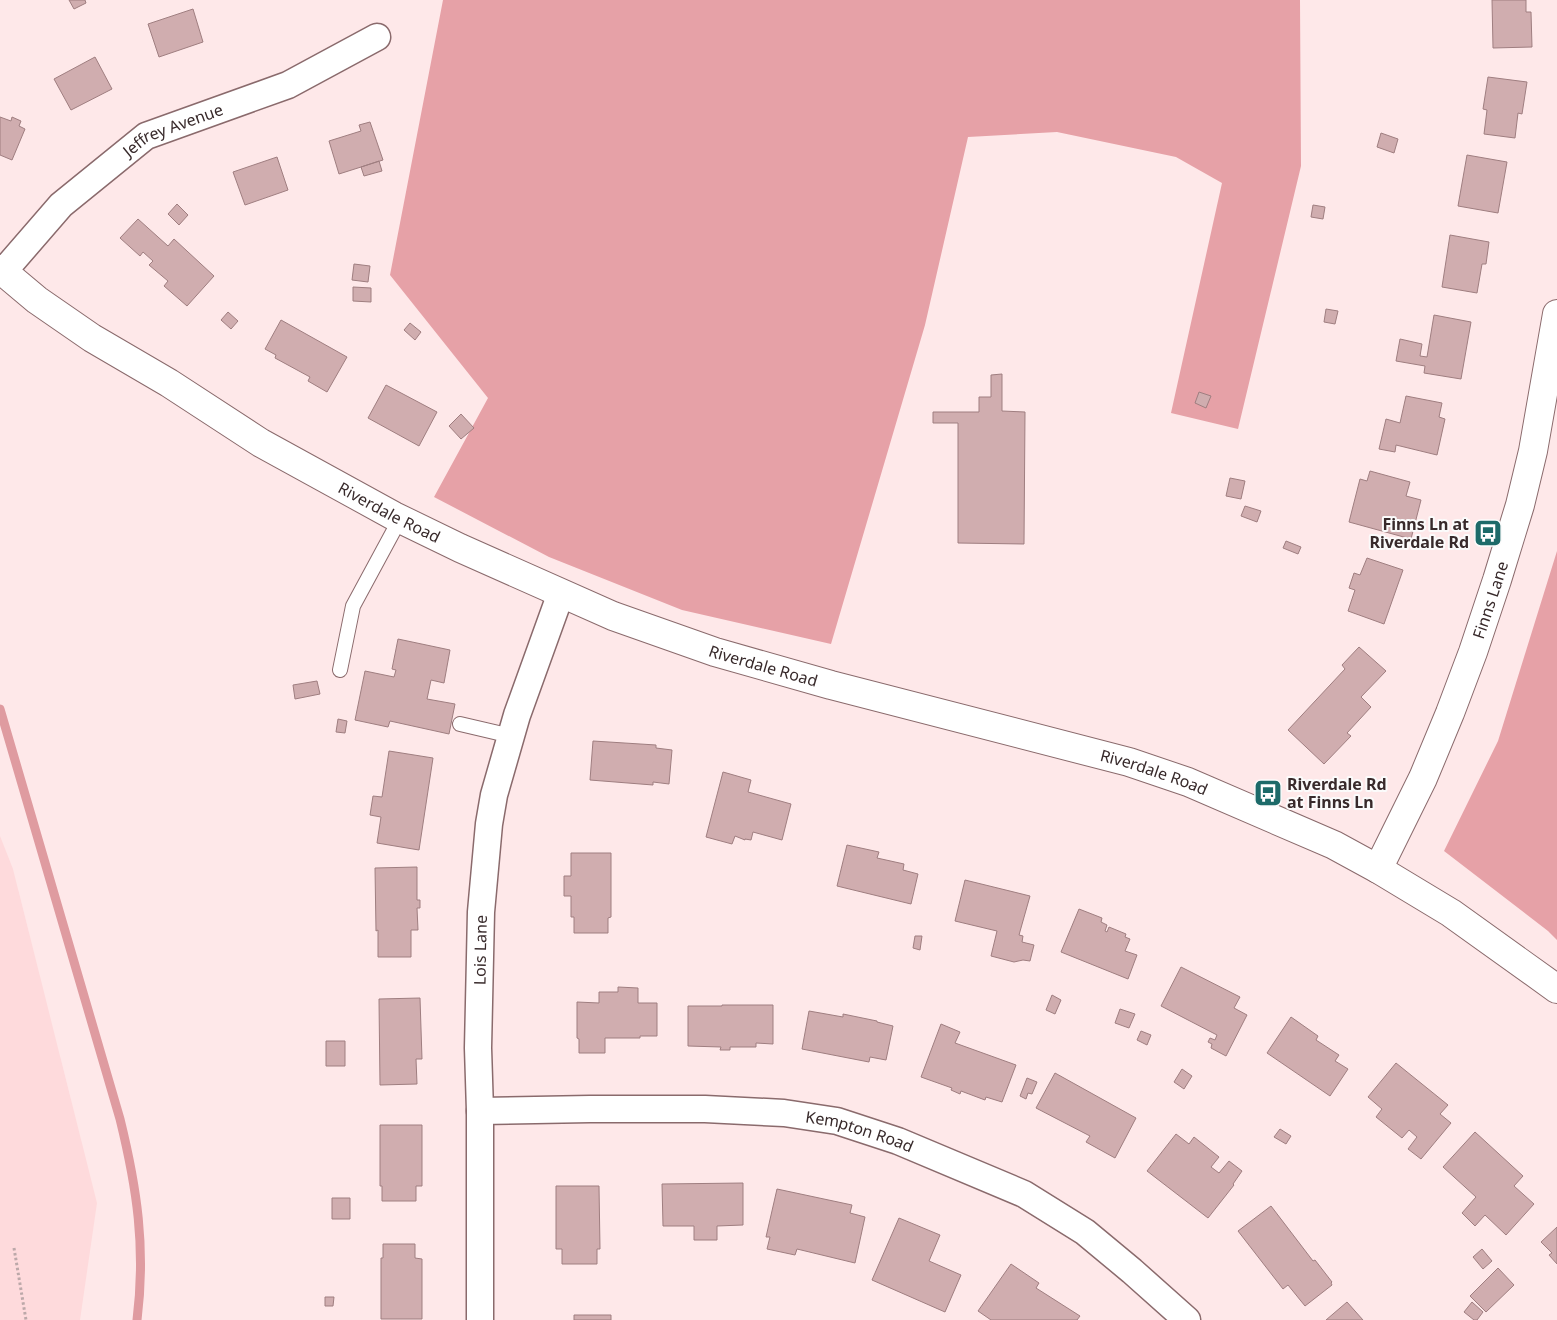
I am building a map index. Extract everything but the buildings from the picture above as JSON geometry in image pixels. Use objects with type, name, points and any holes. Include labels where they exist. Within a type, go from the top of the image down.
[{"type":"main road","name":"Riverdale Road","points":[[2,271],[37,300],[92,338],[169,383],[262,443],[400,519],[613,616],[715,652],[832,685],[1129,762],[1188,782],[1334,845],[1378,869],[1451,913],[1557,989]]},
{"type":"main road","name":"Finns Lane","points":[[1378,869],[1422,778],[1474,652],[1520,504],[1531,460],[1557,314]]},
{"type":"street","name":"Jeffrey Avenue","points":[[2,271],[61,205],[146,136],[288,85],[377,37]]},
{"type":"street","name":"Lois Lane","points":[[480,1320],[480,1111],[478,1048],[481,912],[488,824],[494,795],[517,715],[561,593]]},
{"type":"street","name":"Kempton Road","points":[[480,1111],[590,1109],[705,1110],[784,1113],[837,1121],[898,1141],[1024,1194],[1084,1232],[1132,1270],[1187,1320]]},
{"type":"lane","points":[[340,670],[353,606],[400,519]]},
{"type":"lane","points":[[460,724],[511,736]]},
{"type":"path","points":[[14,1248],[26,1320]]},
{"type":"shaded area","points":[[443,0],[1300,0],[1301,166],[1238,429],[1171,413],[1222,183],[1176,157],[1057,132],[968,137],[925,325],[831,644],[682,610],[549,557],[434,497],[488,398],[390,275]]},
{"type":"shaded area","points":[[1557,551],[1557,940],[1548,931],[1444,851],[1498,741]]},
{"type":"shaded area","points":[[0,836],[13,869],[97,1203],[80,1320],[0,1320]]},
{"type":"waterway","points":[[0,709],[126,1144],[135,1194],[140,1243],[140,1294],[137,1320]]},
{"type":"place","name":"Finns Ln at Riverdale Rd","points":[[1488,533]]},
{"type":"place","name":"Riverdale Rd at Finns Ln","points":[[1268,793]]}]
